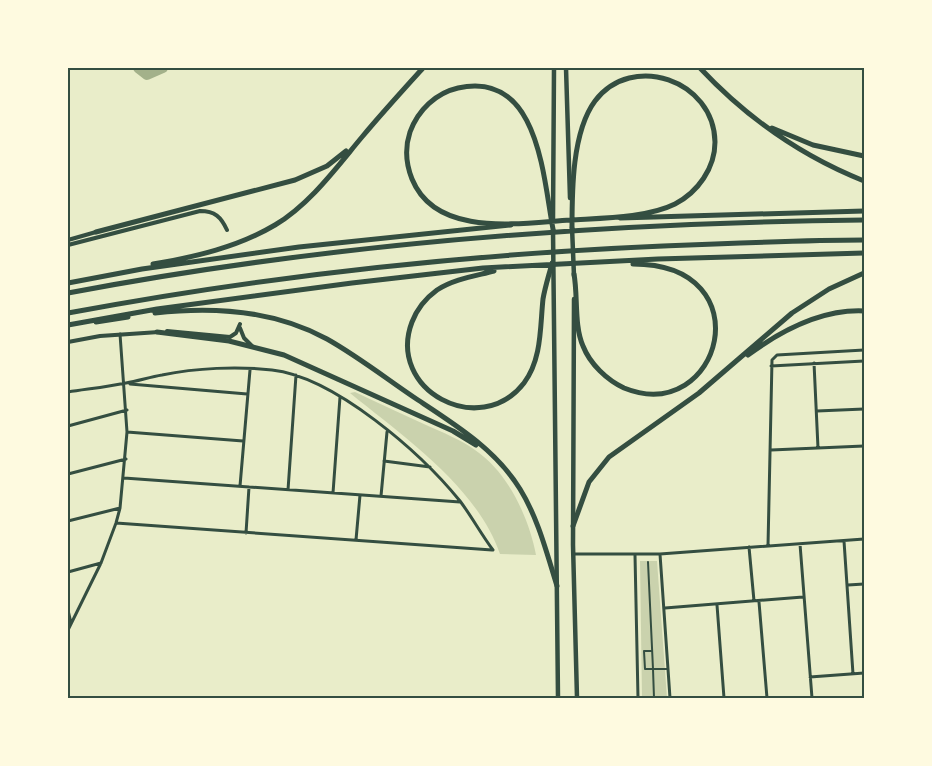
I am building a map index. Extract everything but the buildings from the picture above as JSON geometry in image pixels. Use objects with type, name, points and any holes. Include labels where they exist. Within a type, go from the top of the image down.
[{"type":"highway","points":[[68,282],[200,255],[225,248],[259,233],[288,215],[315,192],[423,68]]},
{"type":"highway","points":[[554,68],[552,262],[558,699]]},
{"type":"highway","points":[[566,68],[574,274],[573,554],[577,699]]},
{"type":"highway","points":[[700,68],[758,121],[814,158],[864,181]]},
{"type":"highway","points":[[553,229],[535,136],[529,121],[518,106],[499,92],[469,86],[449,91],[432,100],[416,119],[408,142],[408,165],[419,192],[438,210],[458,219],[480,222],[524,222],[600,218],[644,213],[668,207],[688,195],[708,172],[714,153],[714,132],[702,103],[685,87],[664,78],[634,77],[612,86],[595,102],[585,118],[579,136],[572,204],[572,228]]},
{"type":"highway","points":[[758,121],[813,145],[864,156]]},
{"type":"highway","points":[[96,232],[295,180],[327,166],[365,133]]},
{"type":"highway","points":[[600,218],[864,211]]},
{"type":"highway","points":[[68,293],[309,255],[519,233],[602,228],[864,220]]},
{"type":"highway","points":[[68,282],[299,247],[499,228],[524,222]]},
{"type":"highway","points":[[68,313],[297,277],[463,258],[600,249],[864,240]]},
{"type":"highway","points":[[68,326],[157,309],[483,268],[499,269],[602,261],[864,253]]},
{"type":"highway","points":[[574,274],[580,338],[589,358],[603,374],[620,386],[648,393],[667,391],[692,379],[710,357],[716,332],[715,315],[704,292],[690,279],[671,269],[648,264],[602,261]]},
{"type":"highway","points":[[499,269],[451,283],[438,290],[424,302],[414,318],[408,337],[411,363],[421,384],[442,401],[467,408],[486,407],[504,399],[524,383],[537,355],[543,298],[552,262]]},
{"type":"highway","points":[[716,379],[810,300],[864,273]]},
{"type":"highway","points":[[68,326],[198,309],[238,311],[273,318],[310,331],[344,349],[444,417],[473,438],[490,454],[515,482],[527,502],[540,531],[557,586]]},
{"type":"highway","points":[[573,526],[589,482],[605,461],[754,350],[809,321],[835,313],[864,311]]},
{"type":"highway","points":[[157,332],[253,346],[284,356],[453,431],[490,454]]},
{"type":"street","points":[[68,245],[200,211],[216,214],[223,221],[227,230]]},
{"type":"street","points":[[68,240],[96,232]]},
{"type":"street","points":[[68,342],[120,334],[179,331],[230,337],[236,333],[240,324],[244,338],[253,346]]},
{"type":"street","points":[[68,630],[100,562],[120,508],[126,459],[127,410],[120,334]]},
{"type":"street","points":[[768,546],[772,360],[777,355],[864,350]]},
{"type":"street","points":[[771,366],[864,361]]},
{"type":"street","points":[[814,363],[818,448]]},
{"type":"street","points":[[68,392],[125,384],[163,374],[220,369],[271,370],[313,381],[340,397],[387,431],[430,467],[460,502],[493,550],[116,523]]},
{"type":"street","points":[[240,486],[249,370]]},
{"type":"street","points":[[288,490],[296,375]]},
{"type":"street","points":[[125,384],[247,394]]},
{"type":"street","points":[[333,493],[340,397]]},
{"type":"street","points":[[817,411],[864,409]]},
{"type":"street","points":[[68,426],[127,410]]},
{"type":"street","points":[[381,496],[387,431]]},
{"type":"street","points":[[127,432],[243,441]]},
{"type":"street","points":[[771,450],[864,446]]},
{"type":"street","points":[[68,474],[126,459]]},
{"type":"street","points":[[384,462],[430,467]]},
{"type":"street","points":[[124,478],[460,502]]},
{"type":"street","points":[[246,532],[249,487]]},
{"type":"street","points":[[356,540],[360,495]]},
{"type":"street","points":[[68,522],[120,508]]},
{"type":"street","points":[[573,554],[660,554],[864,539]]},
{"type":"street","points":[[844,541],[853,674]]},
{"type":"street","points":[[800,544],[812,699]]},
{"type":"street","points":[[750,547],[754,601]]},
{"type":"street","points":[[660,554],[670,699]]},
{"type":"street","points":[[635,555],[638,699]]},
{"type":"street","points":[[68,572],[100,562]]},
{"type":"street","points":[[648,562],[654,699]]},
{"type":"street","points":[[848,585],[864,584]]},
{"type":"street","points":[[665,608],[803,597]]},
{"type":"street","points":[[759,601],[767,699]]},
{"type":"street","points":[[717,604],[724,699]]},
{"type":"street","points":[[68,610],[71,624]]},
{"type":"street","points":[[652,651],[644,651],[645,669],[668,669]]},
{"type":"street","points":[[810,677],[864,673]]},
{"type":"green space","points":[[355,392],[458,440],[487,459],[507,483],[515,497],[528,526],[536,555],[500,554],[489,530],[457,485],[415,446],[350,393]]},
{"type":"green space","points":[[640,561],[657,561],[667,698],[642,698]]},
{"type":"waterway","points":[[138,68],[147,75],[163,68]]}]
